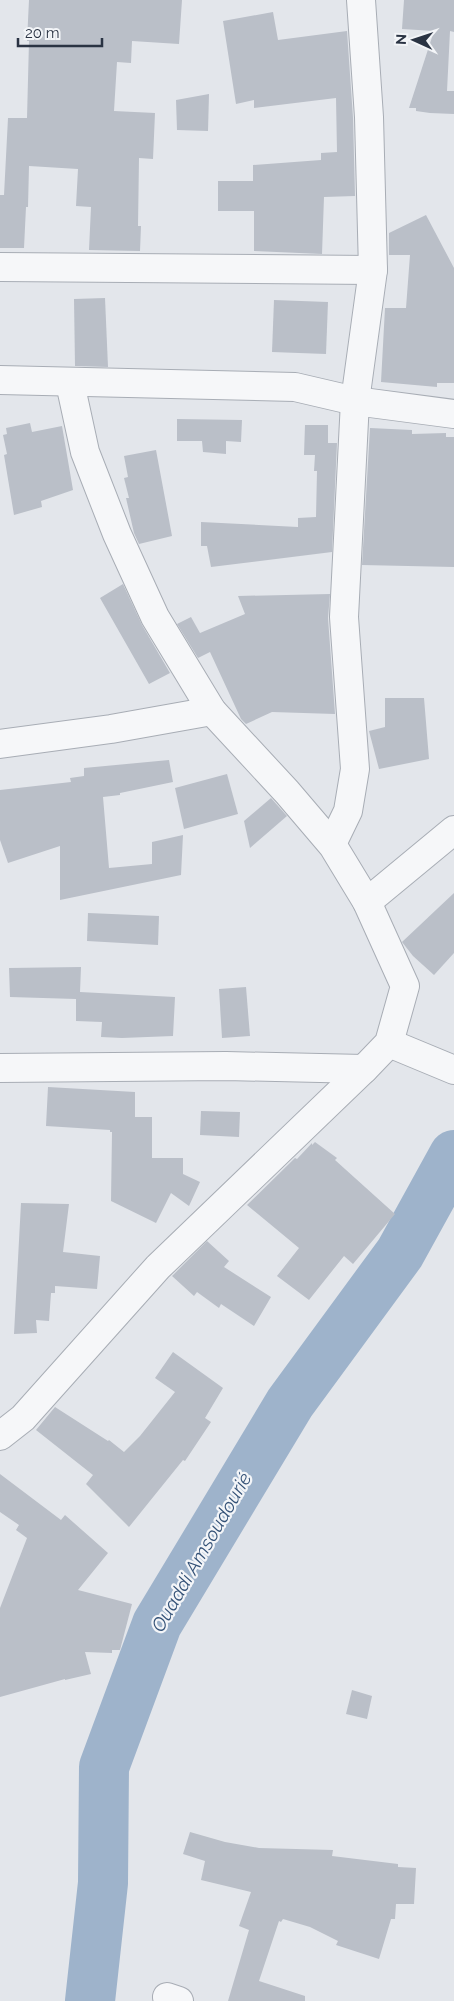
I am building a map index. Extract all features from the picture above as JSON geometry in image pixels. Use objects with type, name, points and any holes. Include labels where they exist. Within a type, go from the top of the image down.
[{"type":"street","points":[[332,844],[348,811],[355,768],[344,617],[355,401],[373,270],[369,117],[361,0]]},
{"type":"street","points":[[0,267],[373,270]]},
{"type":"street","points":[[0,380],[295,387],[355,401],[454,414]]},
{"type":"street","points":[[0,1436],[22,1418],[158,1267],[389,1043],[405,986],[367,902],[332,844],[212,711],[154,617],[117,534],[85,452],[70,383]]},
{"type":"street","points":[[0,744],[111,729],[212,711]]},
{"type":"street","points":[[367,902],[454,830]]},
{"type":"street","points":[[389,1043],[454,1070]]},
{"type":"street","points":[[0,1068],[226,1066],[364,1069]]},
{"type":"building","points":[[29,0],[182,0],[179,44],[132,41],[131,63],[117,62],[114,111],[155,113],[153,159],[139,158],[138,226],[141,226],[140,251],[89,250],[91,207],[76,206],[78,169],[29,166],[24,248],[0,248],[0,195],[4,195],[8,118],[27,118]]},
{"type":"building","points":[[404,0],[454,0],[454,32],[450,31],[447,91],[454,91],[454,114],[430,113],[416,111],[416,108],[409,108],[434,31],[402,29]]},
{"type":"building","points":[[273,12],[278,40],[347,31],[353,118],[355,196],[324,197],[322,254],[254,251],[254,211],[218,211],[218,181],[253,181],[253,165],[321,160],[321,153],[337,152],[336,98],[254,108],[254,100],[236,104],[223,21]]},
{"type":"building","points":[[209,94],[208,131],[177,130],[176,100]]},
{"type":"building","points":[[426,215],[454,268],[454,383],[437,383],[437,387],[381,382],[385,308],[406,308],[410,255],[389,255],[389,233]]},
{"type":"building","points":[[105,298],[108,367],[75,366],[74,299]]},
{"type":"building","points":[[274,300],[328,302],[326,354],[272,352]]},
{"type":"building","points":[[177,419],[242,420],[241,442],[226,441],[226,454],[203,452],[202,441],[177,441]]},
{"type":"building","points":[[30,423],[32,432],[62,426],[73,490],[41,501],[42,507],[14,515],[4,455],[7,454],[3,435],[7,434],[6,428]]},
{"type":"building","points":[[305,425],[328,425],[328,443],[337,443],[332,552],[211,567],[207,546],[201,546],[201,522],[298,527],[298,518],[316,517],[317,471],[314,471],[315,455],[304,455]]},
{"type":"building","points":[[370,428],[412,430],[412,434],[446,433],[446,437],[454,437],[454,567],[362,565]]},
{"type":"building","points":[[156,450],[172,536],[139,544],[134,533],[126,498],[129,498],[124,478],[128,477],[124,456]]},
{"type":"building","points":[[123,584],[142,625],[170,673],[149,684],[100,598]]},
{"type":"building","points":[[330,594],[328,618],[335,714],[272,712],[246,724],[241,719],[210,652],[198,658],[177,624],[191,617],[200,633],[245,614],[238,596]]},
{"type":"building","points":[[385,698],[424,698],[429,759],[379,769],[369,731],[385,727]]},
{"type":"building","points":[[169,760],[173,782],[120,793],[120,795],[103,797],[109,868],[152,864],[152,842],[183,835],[181,875],[60,900],[60,846],[8,863],[0,840],[0,790],[71,782],[70,778],[84,776],[84,768]]},
{"type":"building","points":[[227,774],[238,814],[184,829],[175,788]]},
{"type":"building","points":[[271,798],[287,816],[250,848],[244,821]]},
{"type":"building","points":[[454,893],[454,953],[434,975],[413,956],[402,942]]},
{"type":"building","points":[[88,913],[159,916],[158,945],[87,941]]},
{"type":"building","points":[[81,967],[80,992],[175,997],[173,1036],[101,1037],[102,1022],[76,1021],[76,999],[10,997],[9,968]]},
{"type":"building","points":[[246,987],[250,1036],[222,1038],[219,989]]},
{"type":"building","points":[[48,1087],[135,1092],[135,1117],[152,1117],[152,1158],[183,1158],[183,1174],[200,1182],[189,1206],[171,1193],[156,1223],[111,1201],[112,1132],[110,1130],[46,1126]]},
{"type":"building","points":[[201,1111],[240,1112],[239,1137],[200,1135]]},
{"type":"building","points":[[315,1142],[337,1158],[335,1160],[395,1214],[353,1264],[344,1256],[309,1300],[277,1276],[299,1248],[247,1205],[295,1158],[297,1159]]},
{"type":"building","points":[[21,1203],[69,1204],[63,1252],[100,1256],[97,1289],[55,1286],[55,1293],[51,1293],[49,1321],[36,1320],[37,1333],[14,1334]]},
{"type":"building","points":[[207,1241],[229,1261],[224,1267],[271,1297],[254,1326],[221,1304],[219,1308],[197,1292],[194,1296],[172,1276]]},
{"type":"building","points":[[173,1352],[223,1388],[205,1418],[211,1422],[185,1461],[183,1460],[129,1527],[86,1484],[93,1475],[36,1430],[55,1407],[109,1440],[124,1452],[140,1436],[175,1392],[155,1378]]},
{"type":"building","points":[[0,1474],[61,1520],[65,1515],[108,1553],[78,1590],[132,1604],[120,1650],[112,1650],[112,1653],[85,1652],[91,1674],[65,1679],[0,1697],[0,1608],[27,1538],[16,1530],[19,1525],[0,1512]]},
{"type":"building","points":[[352,1690],[372,1696],[367,1719],[346,1714]]},
{"type":"building","points":[[190,1832],[225,1842],[259,1848],[333,1850],[332,1856],[398,1864],[398,1867],[416,1868],[414,1904],[396,1904],[395,1919],[391,1919],[379,1959],[336,1945],[338,1941],[310,1927],[283,1919],[281,1922],[279,1921],[259,1981],[305,1996],[305,2001],[228,2001],[249,1930],[239,1926],[251,1892],[201,1880],[205,1861],[183,1854]]},
{"type":"waterway","name":"Ouaddi Amsoudourié","points":[[90,2001],[103,1883],[104,1767],[157,1624],[290,1403],[400,1253],[454,1155]]}]
